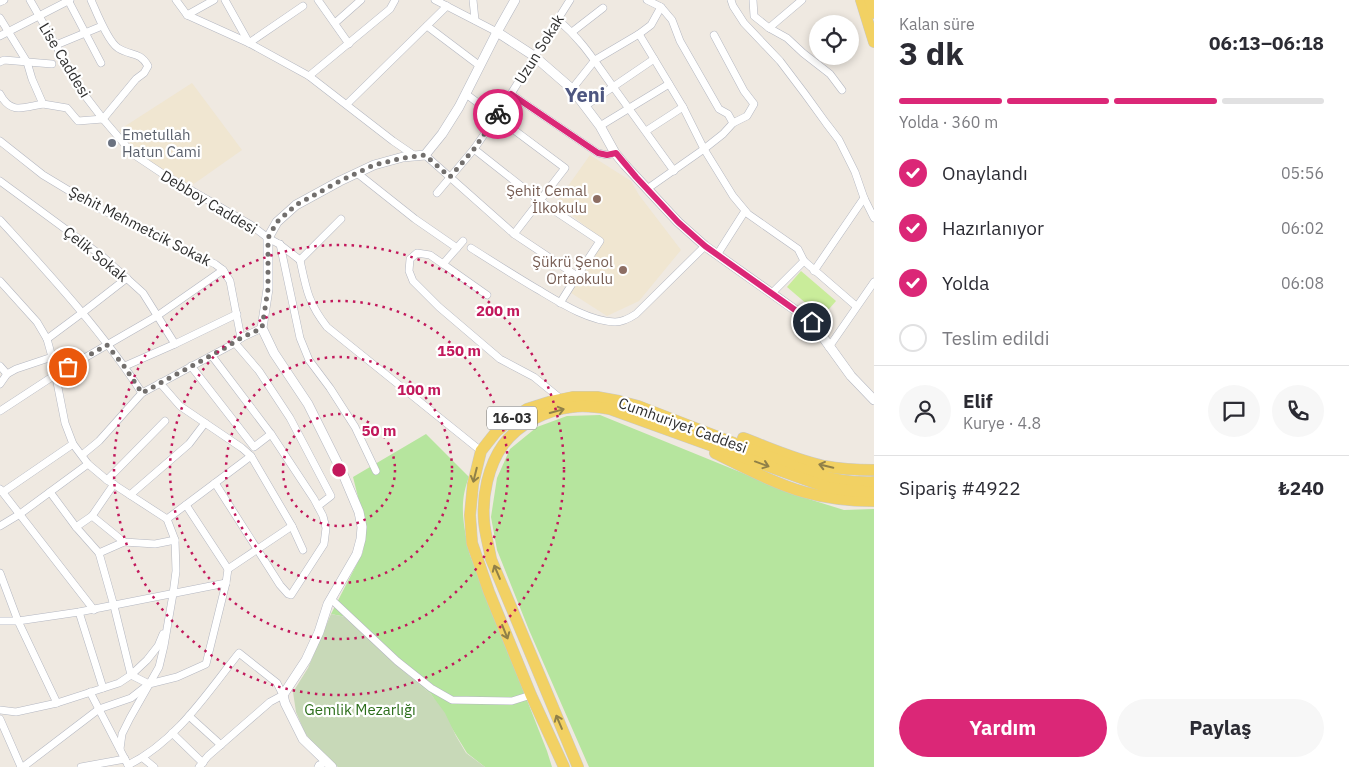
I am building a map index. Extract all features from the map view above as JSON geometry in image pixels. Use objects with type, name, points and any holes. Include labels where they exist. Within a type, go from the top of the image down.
[{"type":"main road","points":[[861,0],[874,42]]},
{"type":"main road","points":[[870,0],[874,13]]},
{"type":"main road","name":"Cumhuriyet Caddesi","points":[[564,767],[531,695],[489,592],[472,543],[470,515],[473,484],[481,451],[496,432],[526,409],[573,397],[597,397],[619,401],[661,421],[829,488],[874,492]]},
{"type":"main road","name":"Cumhuriyet Caddesi","points":[[578,767],[491,559],[484,522],[486,487],[494,462],[504,444],[516,431],[547,413],[572,406],[594,406],[661,421],[821,476],[844,481],[874,482]]},
{"type":"main road","points":[[661,421],[734,434],[791,456],[822,465],[837,468],[874,470]]},
{"type":"main road","points":[[661,421],[766,478],[805,492],[845,499],[874,500]]},
{"type":"street","points":[[0,2],[4,0]]},
{"type":"street","name":"Lise Caddesi","points":[[30,0],[83,92],[103,119]]},
{"type":"street","points":[[0,36],[69,0],[101,63]]},
{"type":"street","points":[[0,94],[8,106],[19,108],[43,104],[67,108],[78,121],[103,119],[148,66],[144,59],[138,55],[117,48],[102,26],[91,0]]},
{"type":"street","points":[[176,0],[187,15],[250,43],[309,76],[415,156]]},
{"type":"street","points":[[187,15],[214,0]]},
{"type":"street","points":[[225,0],[250,43]]},
{"type":"street","points":[[318,0],[349,44]]},
{"type":"street","points":[[335,23],[361,0]]},
{"type":"street","points":[[309,76],[390,9],[395,0]]},
{"type":"street","points":[[435,0],[497,32],[534,56],[572,89],[600,126],[616,153],[678,222],[705,246],[812,322],[851,376],[874,400]]},
{"type":"street","points":[[473,0],[475,20]]},
{"type":"street","points":[[172,733],[201,765],[270,702],[283,695],[306,660],[319,632],[328,604],[357,554],[361,539],[362,527],[359,512],[343,474],[308,404],[274,353],[262,328],[268,289],[268,238],[277,222],[296,205],[340,181],[374,165],[425,155],[442,134],[459,107],[515,0]]},
{"type":"street","name":"Uzun Sokak","points":[[437,193],[474,149],[497,116],[570,0]]},
{"type":"street","points":[[647,0],[661,7],[672,20],[680,41],[719,110],[728,114],[733,123]]},
{"type":"street","points":[[731,0],[732,6],[744,22],[780,61],[839,140],[874,218]]},
{"type":"street","points":[[754,0],[754,16]]},
{"type":"street","points":[[769,28],[802,0]]},
{"type":"street","points":[[250,43],[303,6]]},
{"type":"street","points":[[347,104],[447,6]]},
{"type":"street","points":[[572,89],[595,60],[639,34],[650,24],[661,7]]},
{"type":"street","points":[[572,32],[603,8]]},
{"type":"street","points":[[744,22],[754,16]]},
{"type":"street","points":[[754,16],[769,28],[787,38],[830,74],[842,90]]},
{"type":"street","points":[[0,18],[27,62],[43,104]]},
{"type":"street","points":[[558,20],[572,32],[595,60],[674,171]]},
{"type":"street","points":[[56,45],[102,26]]},
{"type":"street","points":[[427,26],[480,66]]},
{"type":"street","points":[[639,34],[733,196],[748,214],[798,249],[804,261],[814,271],[856,306]]},
{"type":"street","points":[[647,189],[704,149],[723,134],[733,123],[747,116],[754,104],[744,91],[714,35]]},
{"type":"street","points":[[585,106],[654,59]]},
{"type":"street","points":[[0,62],[4,60],[52,64]]},
{"type":"street","points":[[600,126],[669,84]]},
{"type":"street","points":[[466,94],[566,168],[514,234]]},
{"type":"street","points":[[511,94],[598,153],[607,155],[616,153]]},
{"type":"street","points":[[646,131],[683,107]]},
{"type":"street","name":"Debboy Caddesi","points":[[103,119],[132,154],[162,174],[251,225],[300,260]]},
{"type":"street","name":"Şehit Mehmetcik Sokak","points":[[0,141],[43,175],[96,207],[215,264],[223,270],[230,281],[237,314],[238,340]]},
{"type":"street","points":[[474,149],[540,201],[600,241],[560,303]]},
{"type":"street","points":[[425,155],[514,234],[577,276]]},
{"type":"street","points":[[357,173],[415,219],[456,248]]},
{"type":"street","name":"Çelik Sokak","points":[[0,181],[102,256],[127,278],[143,293],[175,344]]},
{"type":"street","points":[[814,271],[864,198]]},
{"type":"street","points":[[718,254],[745,211]]},
{"type":"street","points":[[341,219],[300,260],[308,297],[318,316],[327,327],[481,451]]},
{"type":"street","points":[[0,220],[82,313],[124,366],[142,393]]},
{"type":"street","points":[[444,264],[463,241]]},
{"type":"street","points":[[280,244],[300,338],[309,360],[355,427],[376,471]]},
{"type":"street","points":[[471,248],[560,303],[584,314],[616,322],[628,320],[636,314],[705,246]]},
{"type":"street","points":[[487,295],[430,255],[417,253],[410,259],[409,270],[414,281],[439,307],[500,359],[534,377],[561,400]]},
{"type":"street","points":[[772,293],[804,261]]},
{"type":"street","points":[[0,411],[55,375],[157,316],[223,270]]},
{"type":"street","points":[[47,339],[127,278]]},
{"type":"street","points":[[0,281],[37,322],[47,339],[65,423],[73,444],[88,464],[110,482],[167,519],[175,540],[176,571],[159,667],[122,734],[120,749]]},
{"type":"street","points":[[829,347],[874,282]]},
{"type":"street","points":[[124,366],[237,314]]},
{"type":"street","points":[[82,455],[99,441],[142,393],[262,328]]},
{"type":"street","points":[[238,340],[290,418],[331,496],[318,506]]},
{"type":"street","points":[[212,356],[271,434],[323,516],[326,528],[324,544],[291,595],[280,585],[256,550],[215,483]]},
{"type":"street","points":[[0,384],[7,374],[16,369],[52,357]]},
{"type":"street","points":[[0,366],[7,374]]},
{"type":"street","points":[[191,366],[254,447],[271,434]]},
{"type":"street","points":[[160,383],[180,406],[251,456],[292,526],[303,550]]},
{"type":"street","points":[[76,527],[92,516],[110,482],[165,421]]},
{"type":"street","points":[[130,495],[189,444],[205,423]]},
{"type":"street","points":[[73,444],[2,490],[94,610]]},
{"type":"street","points":[[167,519],[251,456]]},
{"type":"street","points":[[0,526],[20,514],[88,464]]},
{"type":"street","points":[[50,492],[76,527],[99,553],[131,675],[149,684]]},
{"type":"street","points":[[0,719],[22,767],[99,709],[131,698],[149,684],[176,678],[206,664],[226,584],[228,568],[186,505]]},
{"type":"street","points":[[92,516],[124,542]]},
{"type":"street","points":[[228,568],[292,526]]},
{"type":"street","points":[[99,553],[124,542],[155,544],[175,540]]},
{"type":"street","points":[[0,573],[18,621],[57,703]]},
{"type":"street","points":[[0,621],[18,621],[94,610],[226,584]]},
{"type":"street","points":[[331,599],[397,661],[431,688],[452,700],[512,701],[531,695]]},
{"type":"street","points":[[79,612],[103,688]]},
{"type":"street","points":[[0,710],[16,712],[57,703],[119,682],[131,675],[147,660],[158,646],[168,622]]},
{"type":"street","points":[[81,767],[128,764],[143,758],[189,716],[239,653],[277,683],[303,739],[330,765]]},
{"type":"street","points":[[90,692],[128,764]]},
{"type":"street","points":[[189,716],[221,745]]},
{"type":"street","points":[[143,758],[154,767]]},
{"type":"street","points":[[318,767],[319,765],[330,765]]},
{"type":"shaded area","points":[[192,83],[242,150],[188,188],[145,162],[119,130]]},
{"type":"shaded area","name":"Şükrü Şenol Ortaokulu","points":[[590,155],[631,181],[639,195],[681,250],[639,301],[607,316],[568,291],[603,240],[556,203]]},
{"type":"green space","points":[[801,271],[836,301],[822,317],[787,287]]},
{"type":"green space","points":[[600,415],[799,496],[844,510],[874,509],[874,767],[589,767],[529,630],[497,550],[491,517],[497,478],[510,449],[537,427],[567,416]]},
{"type":"green space","points":[[426,434],[469,477],[464,497],[463,516],[470,555],[552,767],[485,767],[467,753],[431,694],[346,617],[331,614],[363,552],[365,525],[353,477]]},
{"type":"green space","name":"Gemlik Mezarlığı","points":[[331,614],[346,617],[431,694],[445,713],[466,753],[485,767],[338,767],[317,749],[305,733],[296,712],[293,692],[308,668]]},
{"type":"way so far","points":[[68,367],[107,345],[142,393],[262,328],[268,289],[268,238],[277,222],[296,205],[374,165],[425,155],[450,177],[474,149],[498,114]]},
{"type":"place","name":"Emetullah Hatun Cami","points":[[112,143]]},
{"type":"place","name":"Şehit Cemal İlkokulu","points":[[597,199]]},
{"type":"place","name":"Şükrü Şenol Ortaokulu","points":[[623,270]]},
{"type":"district","name":"Yeni","points":[[585,94]]},
{"type":"route","points":[[498,114],[511,94],[598,153],[607,155],[616,153],[678,222],[705,246],[812,322]]}]
